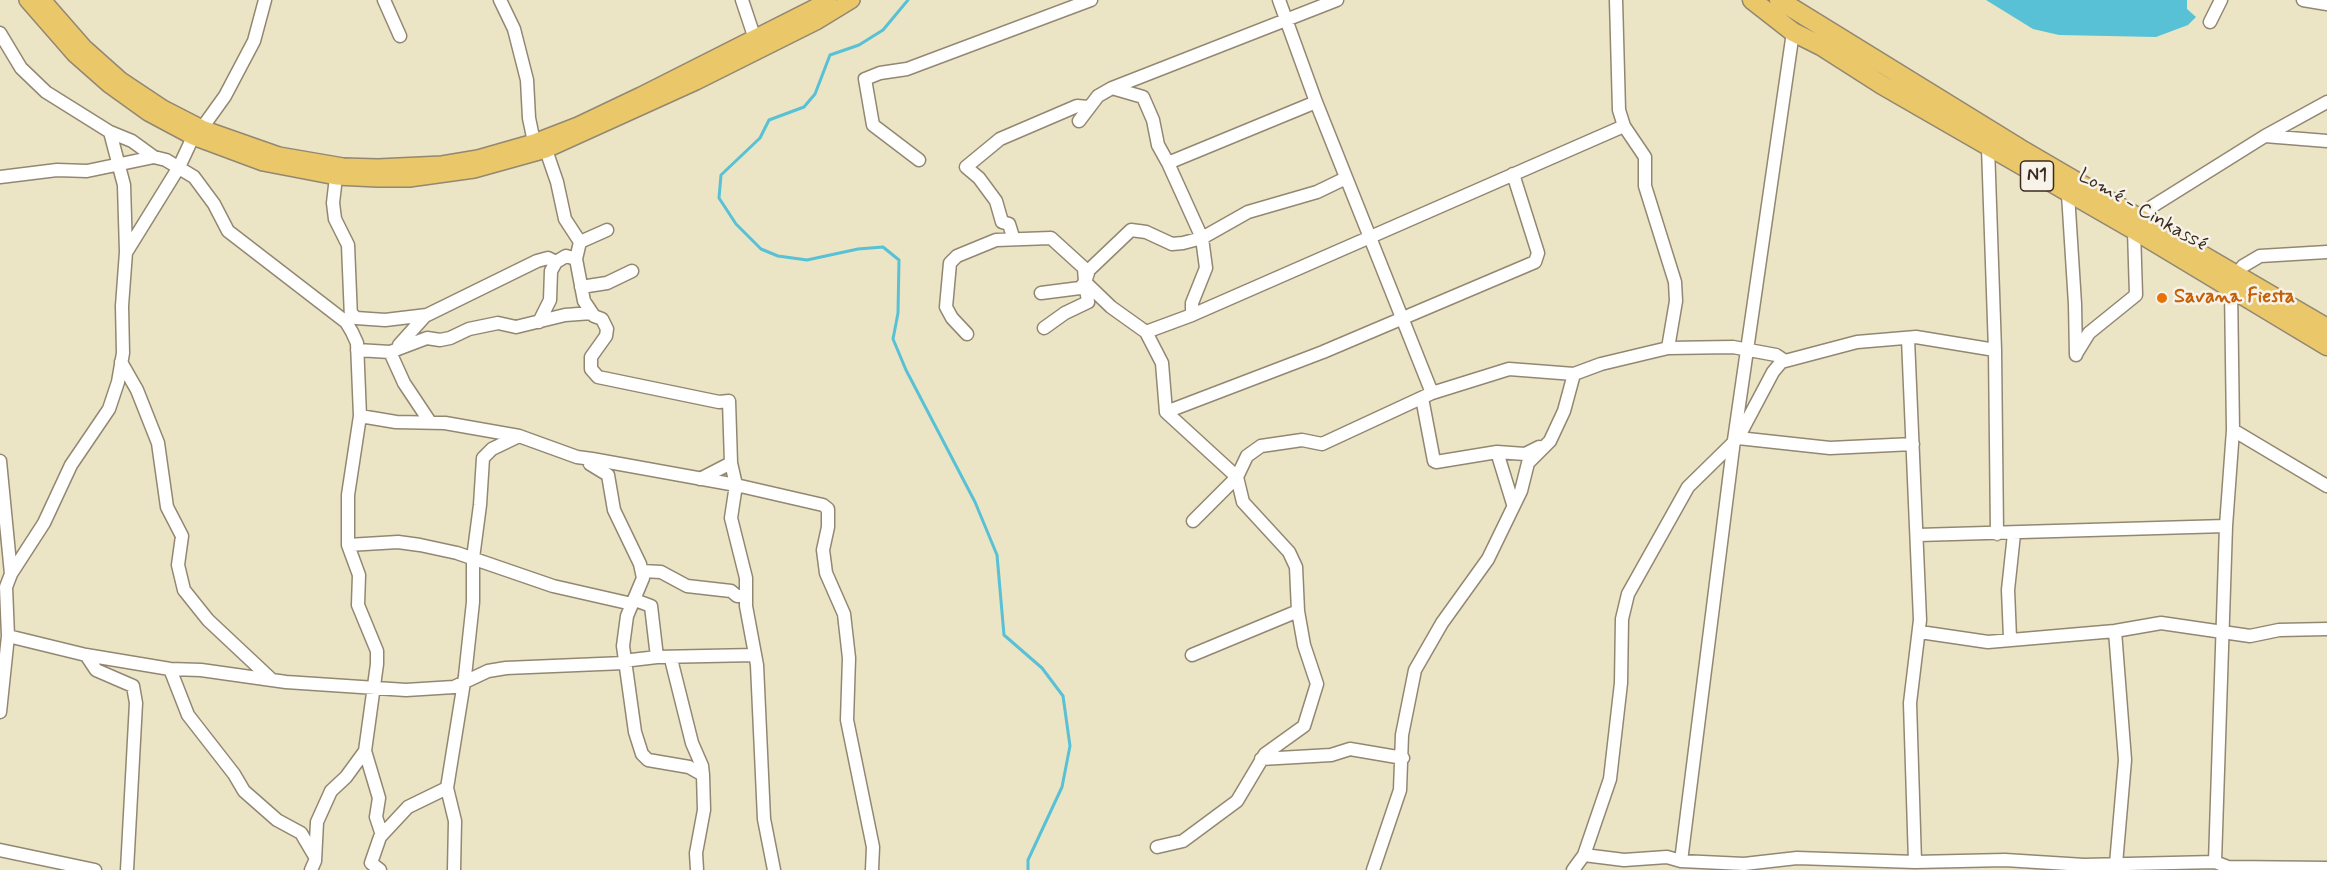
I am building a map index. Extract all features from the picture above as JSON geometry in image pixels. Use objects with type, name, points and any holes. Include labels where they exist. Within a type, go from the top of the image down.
[{"type":"highway","name":"Lomé - Cinkassé","points":[[1752,0],[1793,32],[2068,194],[2135,223]]},
{"type":"highway","name":"Lomé - Cinkassé","points":[[1779,0],[2233,282],[2327,346]]},
{"type":"highway","name":"Lomé - Cinkassé","points":[[2233,282],[2327,328]]},
{"type":"main road","points":[[27,0],[75,55],[109,85],[148,113],[263,163],[336,177],[399,179],[442,175],[504,164],[578,125],[755,39],[811,5],[829,0]]},
{"type":"main road","points":[[43,0],[84,47],[112,72],[197,133],[311,162],[378,167],[442,164],[540,146],[705,78],[816,22],[852,0]]},
{"type":"street","points":[[126,252],[179,167],[197,133],[225,96],[254,41],[265,0]]},
{"type":"street","points":[[384,0],[400,36]]},
{"type":"street","points":[[500,0],[514,29],[540,146],[557,182],[565,219],[580,242],[576,259],[584,301],[592,313],[602,319],[608,329],[606,336],[591,357],[591,369],[598,377],[719,402],[729,401],[731,463],[736,485],[731,518],[746,578],[746,596],[755,655],[764,819],[774,870]]},
{"type":"street","points":[[742,0],[755,39]]},
{"type":"street","points":[[1279,0],[1316,102],[1403,317],[1427,395],[1434,461],[1497,452],[1525,454],[1550,441]]},
{"type":"street","points":[[1078,121],[1098,96],[1112,88],[1337,0]]},
{"type":"street","points":[[1616,0],[1619,110],[1624,126],[1645,157],[1645,186],[1675,282],[1676,301],[1668,348]]},
{"type":"street","points":[[2210,22],[2221,0]]},
{"type":"street","points":[[2303,0],[2327,4]]},
{"type":"street","points":[[919,160],[873,125],[865,79],[880,73],[907,69],[1085,1]]},
{"type":"street","points":[[1681,861],[1736,439],[1793,32]]},
{"type":"street","points":[[0,33],[21,68],[46,92],[110,132],[132,141],[154,157],[179,167],[194,177],[214,204],[228,231],[346,322],[352,332]]},
{"type":"street","points":[[1112,88],[1137,94],[1146,102],[1158,145],[1202,238],[1206,267],[1192,303],[1192,315]]},
{"type":"street","points":[[1168,163],[1316,102]]},
{"type":"street","points":[[2068,194],[2076,355],[2089,333],[2136,295],[2135,223],[2265,136],[2327,102]]},
{"type":"street","points":[[1013,237],[1009,224],[1002,222],[996,201],[979,178],[966,167],[1000,139],[1077,106],[1088,107]]},
{"type":"street","points":[[1146,332],[1192,315],[1624,126]]},
{"type":"street","points":[[0,712],[8,636],[3,587],[44,523],[71,465],[109,409],[121,362],[126,252],[124,185],[110,132]]},
{"type":"street","points":[[2265,136],[2327,141]]},
{"type":"street","points":[[1988,147],[1995,350],[1997,534]]},
{"type":"street","points":[[0,177],[57,170],[87,171],[154,157]]},
{"type":"street","points":[[1166,412],[1220,390],[1252,381],[1537,260],[1538,253],[1513,174]]},
{"type":"street","points":[[336,177],[333,203],[335,219],[348,245],[352,332],[357,350],[360,416],[348,495],[348,545],[359,575],[358,605],[377,651],[365,751],[379,798],[376,817],[382,835]]},
{"type":"street","points":[[1041,293],[1080,288],[1089,270],[1131,230],[1146,232],[1172,244],[1202,238],[1248,212],[1317,192],[1346,177]]},
{"type":"street","points":[[580,242],[607,230]]},
{"type":"street","points":[[967,334],[952,318],[946,307],[950,263],[957,256],[996,240],[1013,237],[1051,238],[1084,268],[1088,302],[1065,313],[1044,328]]},
{"type":"street","points":[[2215,862],[2226,526],[2232,430],[2233,282],[2243,266],[2260,256],[2327,252]]},
{"type":"street","points":[[540,322],[550,300],[551,271],[556,262],[566,256],[576,259]]},
{"type":"street","points":[[351,313],[356,318],[385,320],[426,315],[475,294],[537,261],[548,258],[556,262]]},
{"type":"street","points":[[581,287],[607,283],[632,271]]},
{"type":"street","points":[[1085,282],[1111,307],[1146,332],[1162,363],[1166,412],[1226,468],[1239,472]]},
{"type":"street","points":[[357,350],[392,350],[427,338],[440,340],[469,328],[498,323],[516,327],[565,315],[592,313]]},
{"type":"street","points":[[392,350],[426,315]]},
{"type":"street","points":[[1573,870],[1584,855],[1598,819],[1613,766],[1620,693],[1624,603],[1641,568],[1688,487],[1736,439],[1773,372],[1784,360],[1823,353],[1857,342],[1921,338],[1995,350]]},
{"type":"street","points":[[1908,339],[1920,620],[1910,702],[1915,862]]},
{"type":"street","points":[[1193,520],[1239,472],[1247,456],[1261,446],[1302,440],[1322,444],[1427,395],[1509,369],[1574,374],[1601,364],[1668,348],[1719,346],[1776,355],[1784,360]]},
{"type":"street","points":[[392,350],[404,383],[430,422]]},
{"type":"street","points":[[121,362],[137,390],[158,443],[167,507],[182,536],[178,565],[184,590],[208,620],[272,680]]},
{"type":"street","points":[[1373,870],[1400,790],[1403,758],[1402,735],[1415,670],[1442,623],[1488,559],[1521,491],[1528,463],[1550,441],[1567,403],[1574,374]]},
{"type":"street","points":[[360,416],[396,422],[430,422],[519,436],[577,457],[736,485],[823,505],[828,509],[828,527],[823,550],[826,573],[844,614],[849,658],[847,720],[873,847],[872,870]]},
{"type":"street","points":[[2232,430],[2327,486]]},
{"type":"street","points":[[454,870],[455,821],[447,789],[464,682],[473,603],[473,559],[483,458],[492,449],[519,436]]},
{"type":"street","points":[[1736,439],[1830,448],[1913,444]]},
{"type":"street","points":[[1497,452],[1513,504]]},
{"type":"street","points":[[592,459],[590,464],[608,476],[614,510],[642,571],[642,585],[627,616],[623,662],[635,732],[642,754],[655,763],[689,767],[703,775]]},
{"type":"street","points":[[0,461],[11,574]]},
{"type":"street","points":[[700,479],[731,463]]},
{"type":"street","points":[[1157,847],[1183,841],[1237,801],[1261,759],[1304,726],[1315,697],[1317,684],[1304,645],[1298,611],[1296,567],[1289,552],[1243,502],[1239,472]]},
{"type":"street","points":[[1918,535],[2014,534],[2226,526]]},
{"type":"street","points":[[2010,638],[2008,590],[2014,534]]},
{"type":"street","points":[[348,545],[398,542],[420,544],[553,586],[651,606],[657,657]]},
{"type":"street","points":[[642,571],[661,572],[687,586],[731,591],[737,596],[746,596]]},
{"type":"street","points":[[1192,655],[1298,611]]},
{"type":"street","points":[[1920,632],[1988,642],[2010,638],[2115,632],[2167,623],[2250,636],[2279,630],[2327,629]]},
{"type":"street","points":[[2115,632],[2125,760],[2116,864]]},
{"type":"street","points":[[8,636],[86,655],[170,669],[201,670],[272,680],[406,690],[454,687],[488,671],[506,668],[623,662],[657,657],[671,659],[755,655]]},
{"type":"street","points":[[86,655],[96,670],[133,686],[136,703],[127,870]]},
{"type":"street","points":[[671,659],[692,743],[702,766],[704,810],[696,853],[697,870]]},
{"type":"street","points":[[170,669],[188,715],[234,774],[244,791],[277,820],[301,833],[314,864]]},
{"type":"street","points":[[1261,759],[1331,754],[1350,749],[1403,758]]},
{"type":"street","points":[[314,864],[317,822],[331,791],[346,777],[365,751]]},
{"type":"street","points":[[380,870],[371,863],[382,835],[408,807],[447,789]]},
{"type":"street","points":[[0,850],[95,870]]},
{"type":"street","points":[[1584,855],[1624,860],[1667,857],[1681,861],[1744,864],[1797,858],[1915,862],[2005,860],[2084,867],[2215,862],[2229,869],[2327,867]]},
{"type":"water","points":[[1986,0],[2187,0],[2187,9],[2196,17],[2188,25],[2156,37],[2059,35],[2033,29]]},
{"type":"waterway","points":[[908,0],[883,30],[859,45],[830,55],[815,94],[804,107],[769,120],[760,138],[721,175],[719,198],[736,224],[761,249],[778,256],[807,260],[858,249],[883,247],[899,260],[898,313],[893,339],[906,370],[975,502],[997,555],[1004,635],[1042,668],[1063,696],[1070,746],[1062,787],[1028,860],[1028,870]]},
{"type":"place","name":"Savana Fiesta","points":[[2162,298]]}]
